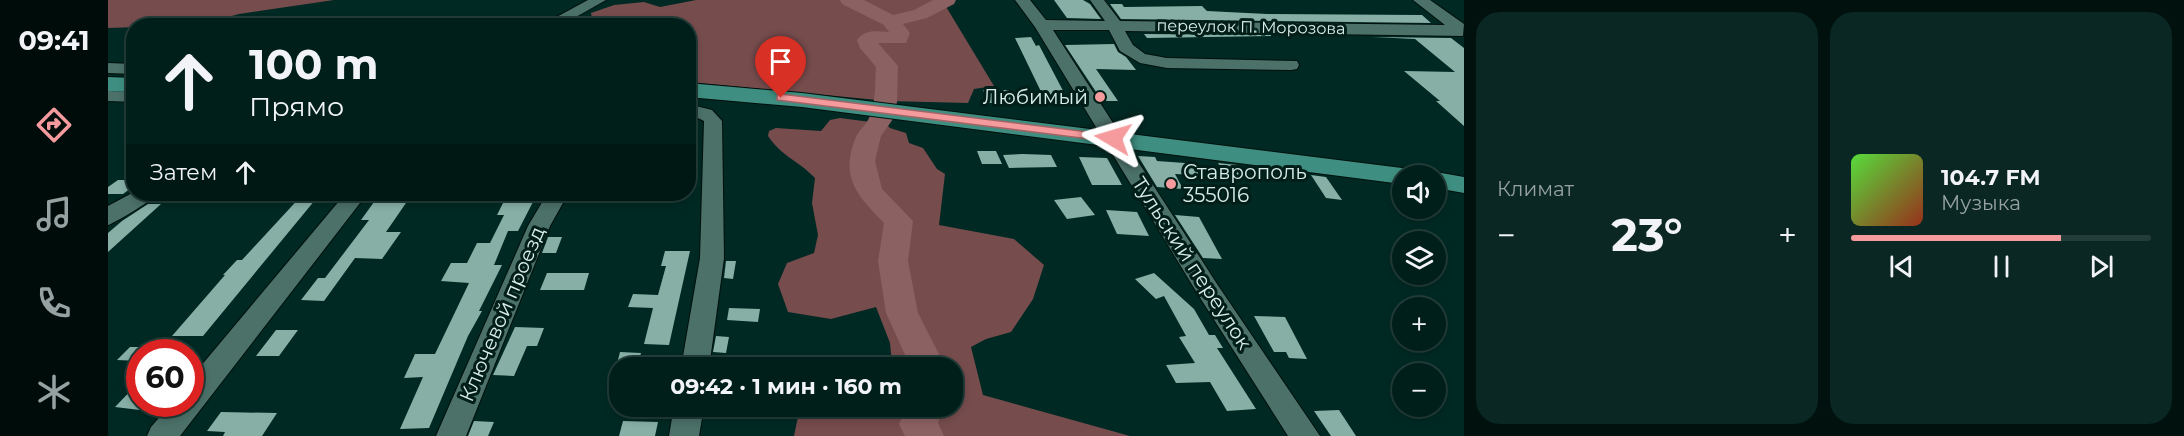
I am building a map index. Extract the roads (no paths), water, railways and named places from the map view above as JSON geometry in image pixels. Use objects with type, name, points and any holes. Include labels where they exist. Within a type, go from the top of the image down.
[{"type":"main road","points":[[108,84],[126,85]]},
{"type":"main road","points":[[696,91],[749,94],[1113,138],[1392,175]]},
{"type":"main road","points":[[1446,182],[1464,185]]},
{"type":"street","points":[[563,18],[599,0]]},
{"type":"street","name":"Тульский переулок","points":[[1022,0],[1042,25],[1208,290],[1305,436]]},
{"type":"street","points":[[1097,0],[1115,25],[1126,48],[1140,58],[1152,61],[1291,65]]},
{"type":"street","points":[[1419,0],[1463,31]]},
{"type":"street","name":"переулок П. Морозова","points":[[1042,25],[1463,31]]},
{"type":"street","points":[[108,69],[126,69]]},
{"type":"street","points":[[108,96],[126,97]]},
{"type":"street","points":[[696,112],[710,116],[712,122],[712,258],[697,357]]},
{"type":"street","points":[[108,218],[118,209],[133,201]]},
{"type":"street","points":[[204,383],[350,201]]},
{"type":"street","name":"Ключевой проезд","points":[[451,436],[539,226],[553,201]]},
{"type":"street","points":[[162,436],[177,417]]},
{"type":"street","points":[[684,436],[687,417]]},
{"type":"waterway","points":[[849,0],[891,21]]},
{"type":"waterway","points":[[891,21],[920,14],[947,0]]},
{"type":"waterway","points":[[891,21],[900,33],[899,39],[874,37],[867,40],[867,44],[887,66],[885,102],[881,119],[869,136],[862,161],[869,192],[899,221],[893,261],[902,313],[924,357]]},
{"type":"waterway","points":[[921,417],[918,424],[925,436]]},
{"type":"place","name":"Любимый","points":[[1100,97]]},
{"type":"place","name":"Ставрополь 355016","points":[[1171,184]]}]
